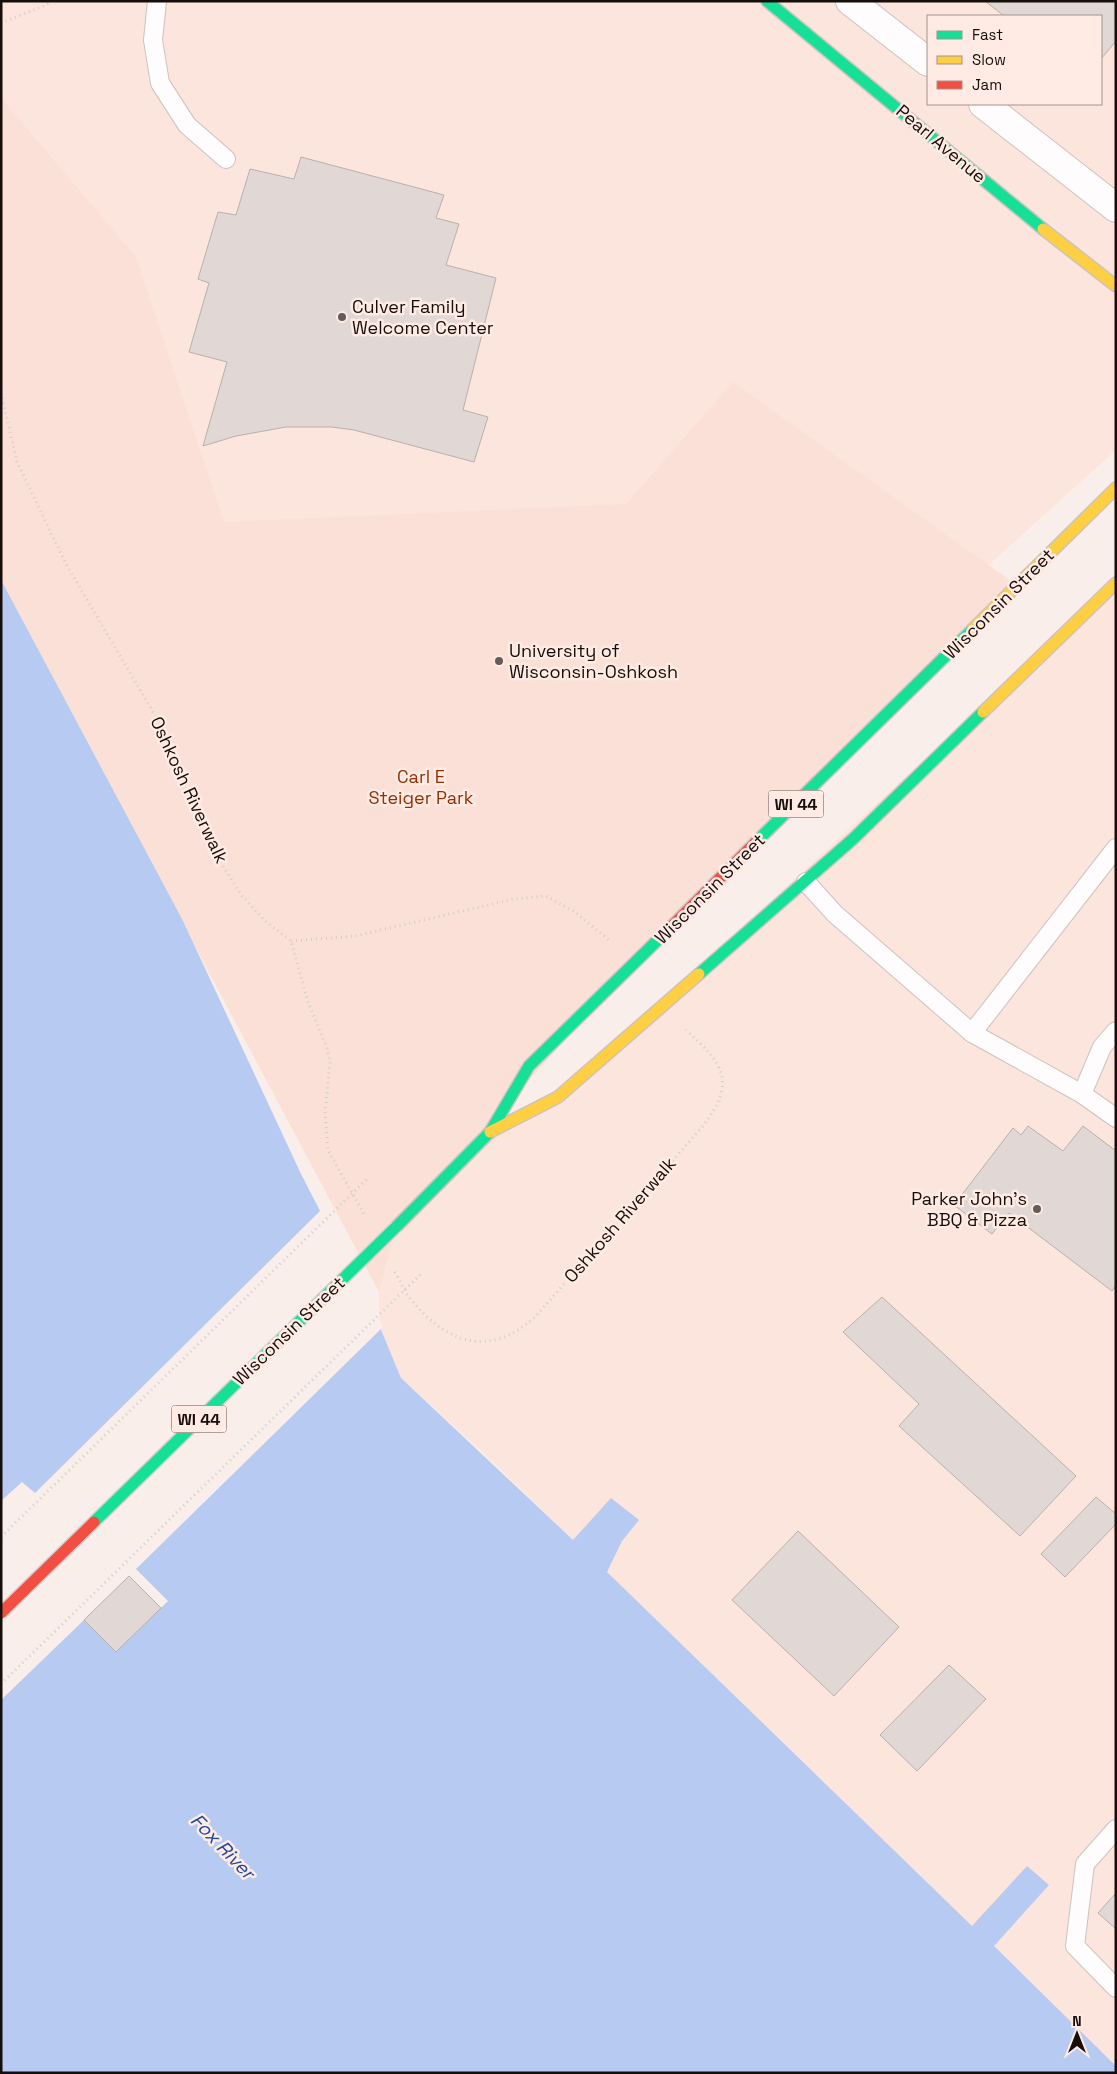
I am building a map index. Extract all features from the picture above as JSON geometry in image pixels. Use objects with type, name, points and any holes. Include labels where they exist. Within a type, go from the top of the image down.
[{"type":"main road","name":"Pearl Avenue","points":[[767,1],[975,172],[1008,202],[1116,286]]},
{"type":"main road","name":"Wisconsin Street","points":[[1,1613],[397,1226],[490,1132],[529,1066],[1116,488]]},
{"type":"main road","name":"Wisconsin Street","points":[[490,1132],[558,1097],[806,882],[853,839],[1116,583]]},
{"type":"street","points":[[850,1],[927,61]]},
{"type":"street","points":[[984,105],[1116,208]]},
{"type":"lane","points":[[157,1],[153,40],[160,83],[187,125],[226,159]]},
{"type":"lane","points":[[972,1033],[1116,848]]},
{"type":"lane","points":[[806,882],[835,914],[972,1033],[1082,1094],[1116,1118]]},
{"type":"lane","points":[[1082,1094],[1102,1047],[1116,1031]]},
{"type":"lane","points":[[1116,1829],[1085,1864],[1075,1946],[1116,1988]]},
{"type":"path","points":[[1,23],[46,5],[50,1]]},
{"type":"path","name":"Oshkosh Riverwalk","points":[[1,393],[16,462],[66,564],[159,722],[223,866],[248,903],[265,921],[291,941]]},
{"type":"path","points":[[348,1186],[328,1150],[325,1114],[330,1062],[327,1048],[308,1002],[291,941],[355,936],[514,899],[546,896],[575,912],[634,964]]},
{"type":"path","name":"Oshkosh Riverwalk","points":[[411,1301],[435,1324],[470,1341],[498,1340],[515,1332],[535,1317],[703,1126],[717,1107],[723,1089],[721,1072],[716,1062],[695,1038],[661,1008]]},
{"type":"path","points":[[1,1538],[368,1178]]},
{"type":"path","points":[[1,1684],[423,1272]]},
{"type":"shaded area","name":"University of Wisconsin-Oshkosh","points":[[1,1],[1116,1],[1116,450],[667,855],[1,467]]},
{"type":"shaded area","points":[[1116,583],[1116,2066],[478,1448],[401,1378],[379,1325],[379,1292],[397,1226],[490,1132],[558,1097]]},
{"type":"green space","name":"Carl E Steiger Park","points":[[1,98],[136,257],[224,522],[626,504],[733,382],[1018,586],[634,964],[397,1226],[379,1292],[1,582]]},
{"type":"water","name":"Fox River","points":[[1,580],[182,919],[301,1174],[379,1325],[401,1378],[573,1540],[611,1498],[639,1520],[622,1541],[607,1572],[972,1926],[1027,1866],[1049,1885],[994,1946],[1116,2066],[1116,2073],[1,2073]]},
{"type":"pier","points":[[322,1209],[383,1327],[136,1569],[168,1601],[116,1652],[84,1620],[1,1700],[1,1501],[22,1482],[35,1493]]},
{"type":"building","points":[[985,1],[1116,1],[1116,41],[1102,58],[1102,15],[1003,15]]},
{"type":"building","name":"Culver Family Welcome Center","points":[[301,157],[444,195],[436,218],[459,224],[446,265],[496,278],[463,410],[488,417],[474,462],[354,430],[332,427],[286,427],[236,436],[203,446],[227,362],[189,352],[209,283],[198,279],[218,212],[236,215],[250,169],[294,179]]},
{"type":"building","name":"Parker John's BBQ & Pizza","points":[[1028,1126],[1063,1151],[1083,1126],[1116,1151],[1116,1285],[1112,1291],[1009,1213],[992,1234],[954,1205],[1013,1128],[1021,1135]]},
{"type":"building","points":[[882,1297],[1076,1476],[1020,1536],[899,1426],[919,1404],[843,1332]]},
{"type":"building","points":[[1096,1497],[1116,1514],[1116,1524],[1065,1577],[1041,1554]]},
{"type":"building","points":[[798,1531],[899,1627],[834,1696],[732,1600]]},
{"type":"building","points":[[129,1576],[161,1608],[116,1652],[84,1620]]},
{"type":"building","points":[[949,1665],[986,1699],[917,1771],[880,1735]]},
{"type":"building","points":[[1116,1893],[1116,1929],[1098,1913]]},
{"type":"traffic: fast","points":[[767,1],[1043,229]]},
{"type":"traffic: fast","points":[[756,842],[973,629]]},
{"type":"traffic: fast","points":[[699,974],[853,839],[983,712]]},
{"type":"traffic: fast","points":[[397,1226],[490,1132],[529,1066],[671,927]]},
{"type":"traffic: fast","points":[[94,1522],[397,1226]]},
{"type":"traffic: slow","points":[[1043,229],[1116,286]]},
{"type":"traffic: slow","points":[[973,629],[1116,488]]},
{"type":"traffic: slow","points":[[983,712],[1116,583]]},
{"type":"traffic: slow","points":[[490,1132],[558,1097],[699,974]]},
{"type":"traffic: jam","points":[[671,927],[756,842]]},
{"type":"traffic: jam","points":[[1,1613],[94,1522]]},
{"type":"place","name":"Culver Family Welcome Center","points":[[342,317]]},
{"type":"place","name":"University of Wisconsin-Oshkosh","points":[[499,661]]},
{"type":"place","name":"Parker John's BBQ & Pizza","points":[[1037,1209]]}]
